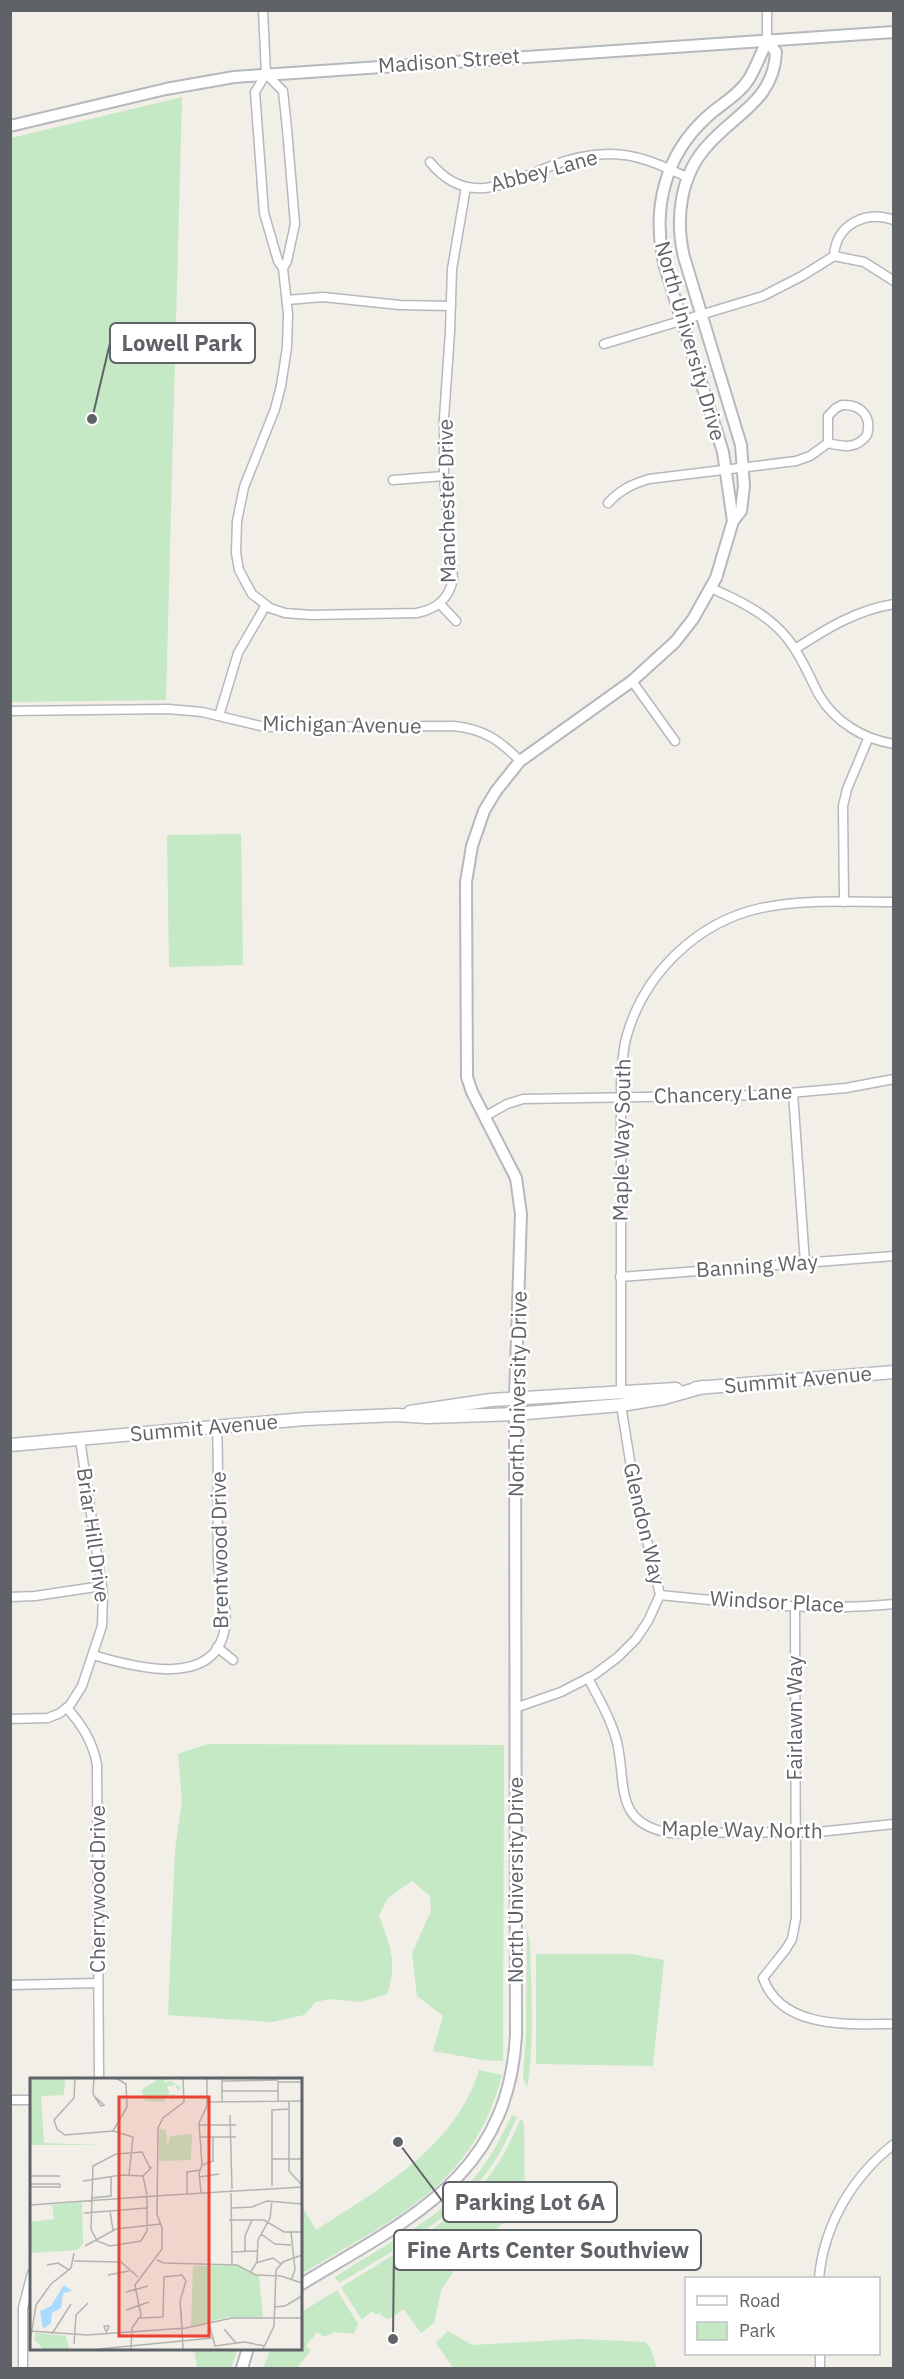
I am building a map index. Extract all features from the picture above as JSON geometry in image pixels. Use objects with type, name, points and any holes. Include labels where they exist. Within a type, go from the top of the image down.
[{"type":"main road","name":"Summit Avenue","points":[[397,1414],[427,1417],[515,1414],[703,1388],[894,1372]]},
{"type":"main road","name":"Summit Avenue","points":[[10,1444],[397,1414],[427,1408],[515,1398],[621,1399]]},
{"type":"street","points":[[263,10],[266,74]]},
{"type":"street","points":[[766,10],[767,41]]},
{"type":"street","name":"Madison Street","points":[[10,126],[166,89],[234,77],[894,32]]},
{"type":"street","name":"North University Drive","points":[[302,2284],[409,2219],[441,2195],[465,2171],[483,2147],[504,2102],[513,2071],[516,2035],[515,1398],[522,1244],[520,1194],[513,1169],[472,1092],[466,1067],[467,865],[484,811],[496,791],[520,761],[632,681],[675,642],[693,619],[722,563],[733,521],[726,470],[718,435],[665,267],[658,234],[661,198],[669,169],[682,145],[697,126],[736,93],[748,79],[767,41],[776,52],[775,64],[765,89],[751,107],[708,144],[701,153],[689,178],[679,215],[680,239],[736,425],[744,486],[741,511],[733,521]]},
{"type":"street","name":"Manchester Drive","points":[[283,268],[287,261],[295,224],[286,120],[283,91],[266,74],[255,92],[264,213],[278,261],[283,268],[287,300],[287,347],[281,386],[266,435],[244,487],[237,521],[236,553],[239,570],[248,589],[266,605],[277,610],[296,614],[429,611],[440,604],[450,592],[453,579],[444,476],[444,418],[454,249],[466,187]]},
{"type":"street","name":"Abbey Lane","points":[[466,187],[483,188],[509,184],[573,159],[609,154],[639,157],[689,178]]},
{"type":"street","points":[[430,162],[445,179],[466,187]]},
{"type":"street","points":[[834,256],[839,236],[855,221],[868,217],[894,220]]},
{"type":"street","points":[[604,344],[763,296],[834,256],[864,262],[894,281]]},
{"type":"street","points":[[287,300],[323,297],[351,298],[392,304],[451,306]]},
{"type":"street","points":[[608,503],[631,485],[649,479],[796,461],[810,456],[828,443],[848,446],[863,440],[869,427],[862,410],[850,405],[842,405],[832,411],[827,422],[828,443]]},
{"type":"street","points":[[393,480],[444,476]]},
{"type":"street","points":[[711,588],[755,610],[768,620],[795,649],[820,697],[839,719],[868,739],[894,744]]},
{"type":"street","points":[[440,604],[456,621]]},
{"type":"street","points":[[795,649],[844,619],[874,608],[894,604]]},
{"type":"street","points":[[219,716],[238,653],[266,605]]},
{"type":"street","points":[[632,681],[675,741]]},
{"type":"street","name":"Michigan Avenue","points":[[10,711],[168,709],[195,711],[256,726],[279,728],[466,727],[494,737],[520,761]]},
{"type":"street","points":[[844,902],[843,806],[847,789],[868,739]]},
{"type":"street","name":"Maple Way South","points":[[621,1399],[621,1097],[624,1048],[631,1023],[650,986],[663,967],[682,948],[715,926],[750,911],[773,906],[894,902]]},
{"type":"street","name":"Chancery Lane","points":[[484,1117],[507,1104],[523,1099],[792,1093],[846,1088],[894,1079]]},
{"type":"street","points":[[792,1093],[805,1263]]},
{"type":"street","name":"Banning Way","points":[[620,1276],[894,1256]]},
{"type":"street","name":"Glendon Way","points":[[515,1708],[548,1698],[588,1678],[618,1657],[636,1639],[648,1621],[660,1595],[634,1486],[621,1399]]},
{"type":"street","name":"Brentwood Drive","points":[[93,1655],[127,1665],[175,1669],[193,1665],[210,1655],[223,1637],[226,1618],[218,1568],[217,1427]]},
{"type":"street","name":"Briar Hill Drive","points":[[67,1708],[76,1698],[93,1655],[104,1616],[102,1586],[80,1439]]},
{"type":"street","points":[[10,1597],[35,1596],[102,1586]]},
{"type":"street","name":"Windsor Place","points":[[660,1595],[795,1605],[894,1604]]},
{"type":"street","name":"Fairlawn Way","points":[[795,1605],[796,1918],[792,1939],[780,1958],[765,1974],[763,1982],[785,2006],[804,2017],[839,2024],[894,2024]]},
{"type":"street","points":[[217,1647],[233,1660]]},
{"type":"street","name":"Maple Way North","points":[[588,1678],[607,1714],[614,1734],[626,1801],[637,1820],[653,1830],[670,1833],[796,1832],[849,1830],[894,1824]]},
{"type":"street","points":[[10,1719],[48,1718],[67,1708]]},
{"type":"street","name":"Cherrywood Drive","points":[[67,1708],[81,1724],[88,1737],[97,1765],[99,2078]]},
{"type":"street","points":[[10,1985],[98,1983]]},
{"type":"street","points":[[10,2100],[30,2100]]},
{"type":"street","points":[[819,2277],[825,2244],[840,2207],[863,2172],[894,2144]]},
{"type":"street","points":[[22,2368],[25,2295],[30,2279]]},
{"type":"street","points":[[10,2338],[22,2338]]},
{"type":"street","points":[[242,2368],[248,2349]]},
{"type":"green space","points":[[182,97],[166,700],[11,702],[11,138]]},
{"type":"green space","points":[[241,834],[243,965],[169,967],[167,835]]},
{"type":"green space","points":[[208,1744],[504,1745],[503,2061],[482,2060],[433,2051],[443,2016],[417,1996],[412,1953],[431,1911],[430,1896],[412,1881],[388,1898],[379,1915],[389,1945],[392,1963],[387,1994],[361,2002],[329,1999],[316,2002],[304,2015],[272,2022],[168,2015],[175,1850],[182,1801],[178,1754]]},
{"type":"green space","points":[[527,1929],[530,1941],[532,2014],[527,2088],[523,2077],[526,2038]]},
{"type":"green space","points":[[536,1954],[631,1954],[664,1960],[653,2066],[536,2064]]},
{"type":"green space","points":[[479,2070],[502,2075],[488,2114],[471,2147],[449,2174],[424,2197],[396,2217],[302,2274],[302,2206],[316,2230],[366,2198],[413,2164],[434,2144],[453,2122],[468,2098]]},
{"type":"green space","points":[[512,2115],[517,2117],[497,2157],[479,2182],[462,2200],[424,2231],[339,2283],[335,2277],[433,2215],[467,2186],[490,2156]]},
{"type":"green space","points":[[521,2119],[524,2123],[525,2203],[458,2264],[441,2291],[434,2323],[421,2333],[404,2309],[391,2318],[385,2319],[385,2316],[382,2317],[380,2313],[376,2315],[372,2311],[362,2320],[341,2287],[426,2234],[464,2203],[497,2165]]},
{"type":"green space","points":[[337,2290],[358,2324],[354,2334],[335,2332],[324,2337],[317,2332],[306,2346],[311,2350],[297,2368],[263,2368],[271,2349],[302,2349],[302,2312]]},
{"type":"green space","points":[[448,2331],[472,2345],[579,2339],[645,2342],[650,2347],[657,2368],[453,2368],[436,2343]]},
{"type":"green space","points":[[194,2349],[238,2349],[231,2368],[197,2368]]},
{"type":"place","name":"Lowell Park","points":[[92,419]]},
{"type":"place","name":"Parking Lot 6A","points":[[398,2142]]},
{"type":"place","name":"Fine Arts Center Southview","points":[[393,2339]]}]
